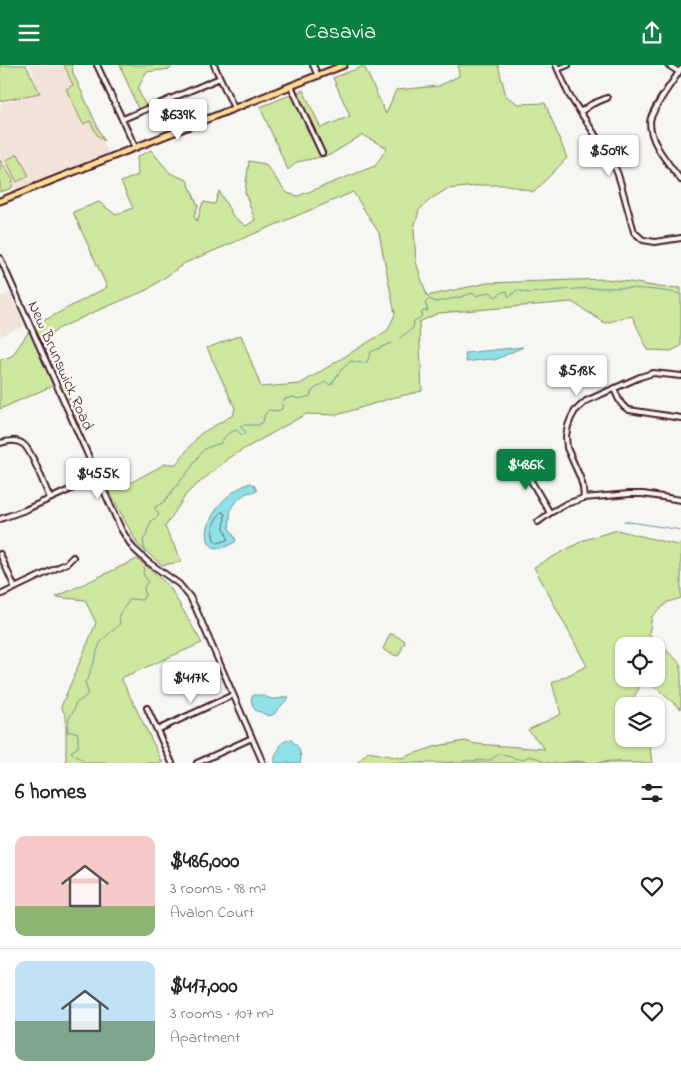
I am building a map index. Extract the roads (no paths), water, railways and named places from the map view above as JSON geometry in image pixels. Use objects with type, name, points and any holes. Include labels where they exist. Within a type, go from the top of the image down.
[{"type":"main road","points":[[0,201],[344,65]]},
{"type":"street","points":[[97,65],[135,147]]},
{"type":"street","points":[[214,65],[234,108]]},
{"type":"street","points":[[313,65],[318,76]]},
{"type":"street","points":[[568,65],[557,67],[569,95],[609,156],[617,172],[634,232],[643,240],[655,242],[681,238]]},
{"type":"street","points":[[668,65],[680,70],[653,112],[650,122],[654,142],[662,156],[681,180]]},
{"type":"street","points":[[122,119],[220,78]]},
{"type":"street","points":[[291,86],[322,153]]},
{"type":"street","points":[[580,112],[592,104],[607,98]]},
{"type":"street","name":"New Brunswick Road","points":[[0,257],[121,529],[133,549],[179,584],[190,597],[263,763]]},
{"type":"street","points":[[584,499],[580,477],[567,448],[566,436],[568,426],[575,411],[586,401],[640,377],[653,373],[681,376]]},
{"type":"street","points":[[614,389],[621,403],[629,410],[681,418]]},
{"type":"street","points":[[0,443],[12,441],[24,444],[50,498]]},
{"type":"street","points":[[522,461],[524,469],[550,513]]},
{"type":"street","points":[[0,519],[98,477]]},
{"type":"street","points":[[538,522],[566,504],[584,499],[643,494],[681,500]]},
{"type":"street","points":[[0,554],[15,588]]},
{"type":"street","points":[[0,595],[67,563],[73,557]]},
{"type":"street","points":[[157,730],[234,695]]},
{"type":"street","points":[[147,708],[172,763]]},
{"type":"street","points":[[198,763],[253,738]]},
{"type":"water","points":[[523,347],[495,360],[466,362],[465,353]]},
{"type":"water","points":[[250,483],[254,485],[257,491],[242,496],[231,508],[229,528],[236,540],[235,542],[221,548],[212,547],[208,540],[207,532],[213,515],[221,503],[232,493]]},
{"type":"water","points":[[254,695],[273,699],[289,697],[274,714],[268,716],[256,711],[251,700]]},
{"type":"water","points":[[290,739],[299,750],[301,756],[300,763],[275,763],[275,757],[282,743]]},
{"type":"waterway","points":[[400,338],[413,328],[414,321],[421,317],[422,312],[428,310],[425,303],[429,299],[436,302],[472,293],[477,296],[489,292],[495,297],[507,291],[508,296],[511,296],[517,290],[529,293],[605,288],[643,289],[681,294]]},
{"type":"waterway","points":[[145,552],[143,540],[147,535],[152,520],[159,515],[155,507],[164,502],[206,448],[221,443],[227,435],[236,430],[242,435],[245,434],[245,431],[240,426],[258,425],[263,422],[265,414],[269,410],[277,411],[282,409],[282,402],[285,399],[292,397],[299,399],[310,396],[312,391],[325,382],[331,385],[341,370],[351,361],[367,362],[371,352],[391,343]]},
{"type":"waterway","points":[[624,521],[681,530]]},
{"type":"waterway","points":[[85,763],[71,752],[78,747],[78,736],[77,732],[67,732],[69,718],[75,704],[85,697],[88,692],[85,682],[90,675],[90,670],[101,643],[120,624],[119,615],[130,599],[142,600],[145,595],[144,587],[148,582],[143,573],[144,567]]},
{"type":"waterway","points":[[463,761],[490,760],[499,754],[522,760],[529,756],[548,763]]},
{"type":"waterway","points":[[561,763],[578,761],[587,763]]},
{"type":"waterway","points":[[596,763],[611,761],[631,762]]},
{"type":"waterway","points":[[444,763],[453,762]]}]
